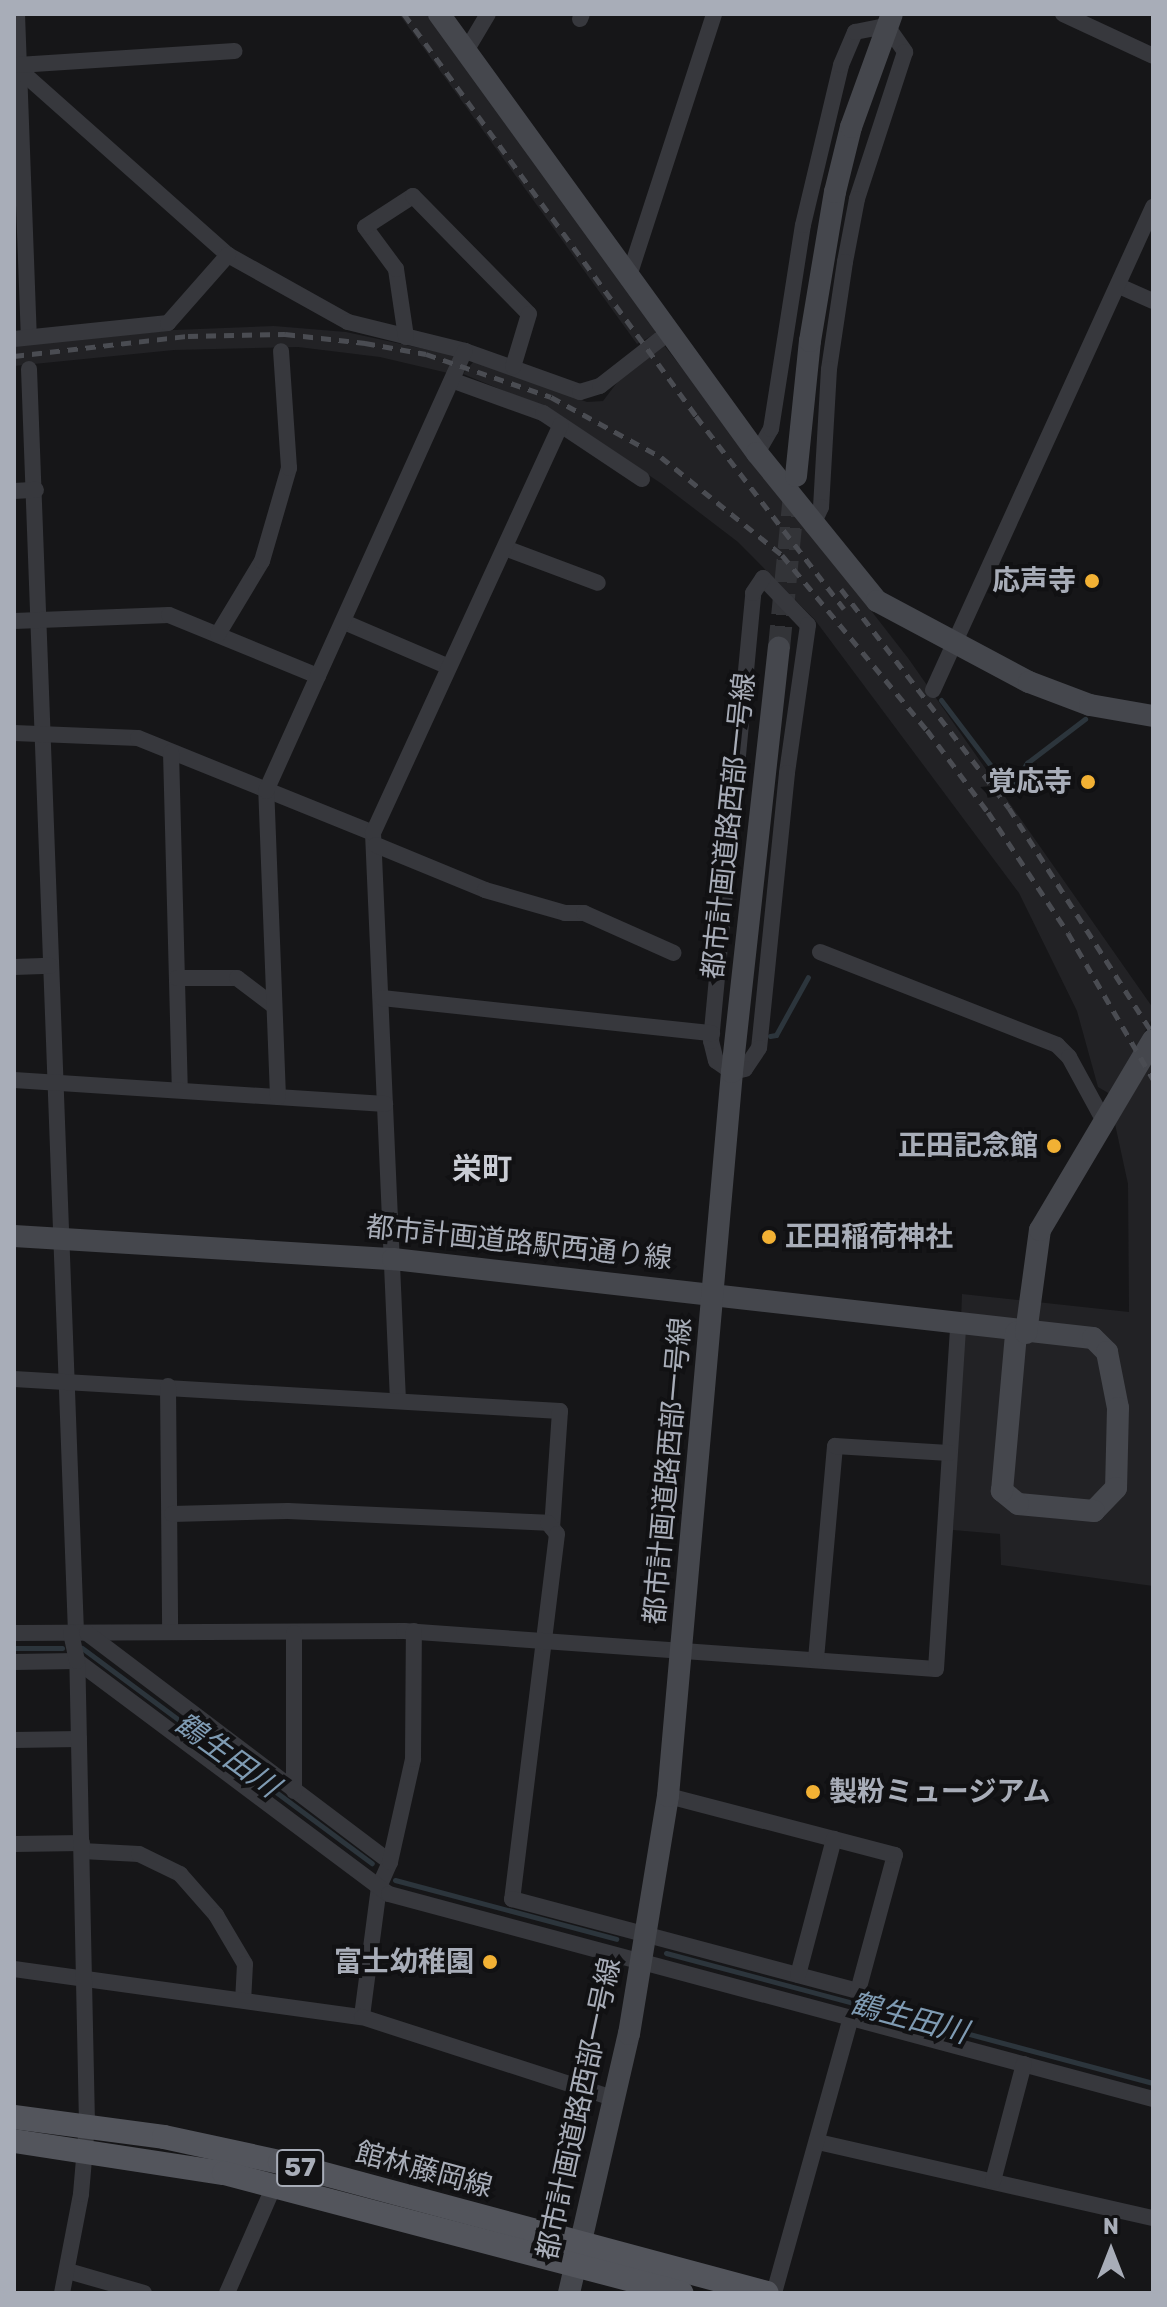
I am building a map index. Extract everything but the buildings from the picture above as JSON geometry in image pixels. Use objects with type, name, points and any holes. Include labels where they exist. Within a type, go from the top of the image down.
[{"type":"main road","name":"館林藤岡線","points":[[14,2117],[274,2186],[579,2255],[767,2293]]},
{"type":"main road","name":"館林藤岡線","points":[[14,2141],[86,2136],[280,2162],[579,2255],[682,2293]]},
{"type":"street","points":[[17,14],[22,338],[168,323],[228,255]]},
{"type":"street","points":[[439,14],[757,453],[812,526],[877,601],[1029,682],[1090,705],[1153,716]]},
{"type":"street","points":[[466,51],[488,14]]},
{"type":"street","points":[[629,276],[714,14]]},
{"type":"street","points":[[1063,14],[1153,56]]},
{"type":"street","points":[[757,453],[771,429],[803,225],[841,65],[855,32],[889,20]]},
{"type":"street","points":[[796,476],[827,230],[851,127],[889,20]]},
{"type":"street","points":[[812,526],[821,507],[829,369],[857,199],[905,52],[889,20]]},
{"type":"street","points":[[16,65],[235,51]]},
{"type":"street","points":[[16,65],[228,255],[348,322],[465,351],[590,391],[668,333]]},
{"type":"street","points":[[406,337],[396,269],[365,227],[413,196],[529,314],[513,367]]},
{"type":"street","points":[[933,690],[1153,207]]},
{"type":"street","points":[[1119,286],[1153,301]]},
{"type":"street","points":[[218,634],[262,561],[289,468],[281,351]]},
{"type":"street","points":[[278,1097],[266,791],[465,351]]},
{"type":"street","points":[[29,369],[36,490],[41,733],[54,1080],[78,1633],[87,1979],[86,2136],[68,2271],[62,2293]]},
{"type":"street","points":[[454,381],[561,425],[642,479]]},
{"type":"street","points":[[398,1400],[374,839],[449,667],[561,425]]},
{"type":"street","points":[[14,491],[36,490]]},
{"type":"street","points":[[505,548],[598,583]]},
{"type":"street","points":[[763,578],[808,625],[787,773],[759,1048],[745,1069],[732,1072],[711,1053],[712,1033],[753,593],[763,578]]},
{"type":"street","points":[[14,621],[169,615],[318,676]]},
{"type":"street","points":[[344,622],[449,667]]},
{"type":"street","name":"都市計画道路西部一号線","points":[[569,2293],[616,2099],[642,1963],[668,1796],[732,1072],[779,648]]},
{"type":"street","points":[[14,733],[138,738],[266,791],[485,890],[565,913],[584,913],[674,953]]},
{"type":"street","points":[[171,752],[180,1090]]},
{"type":"street","points":[[820,952],[1057,1045],[1069,1057],[1106,1125]]},
{"type":"street","points":[[14,967],[50,966]]},
{"type":"street","points":[[177,978],[237,978],[274,1006]]},
{"type":"street","points":[[382,998],[712,1033]]},
{"type":"street","points":[[1021,1333],[1093,1338],[1107,1352],[1118,1408],[1116,1488],[1094,1511],[1018,1504],[1002,1491],[1021,1333],[1040,1230],[1106,1125],[1153,1040]]},
{"type":"street","points":[[14,1080],[54,1080],[385,1104]]},
{"type":"street","name":"都市計画道路駅西通り線","points":[[14,1236],[393,1259],[1021,1333]]},
{"type":"street","points":[[14,1633],[414,1631],[681,1648],[936,1669],[958,1326]]},
{"type":"street","points":[[14,1379],[560,1411],[552,1528]]},
{"type":"street","points":[[168,1386],[172,1514],[170,1632]]},
{"type":"street","points":[[816,1659],[835,1446],[949,1453]]},
{"type":"street","points":[[172,1514],[288,1511],[548,1523],[557,1534],[512,1899],[858,1991],[895,1855],[668,1796]]},
{"type":"street","points":[[362,2017],[379,1887],[390,1862],[413,1759],[414,1631]]},
{"type":"street","points":[[78,1633],[390,1862]]},
{"type":"street","points":[[294,1633],[294,1791]]},
{"type":"street","points":[[14,1662],[77,1661],[379,1887],[642,1963],[1153,2099]]},
{"type":"street","points":[[14,1740],[79,1739]]},
{"type":"street","points":[[798,1975],[834,1839]]},
{"type":"street","points":[[14,1844],[82,1847],[139,1854],[180,1874],[216,1915],[245,1964],[243,2000]]},
{"type":"street","points":[[14,1969],[362,2017],[616,2099]]},
{"type":"street","points":[[774,2293],[851,2017]]},
{"type":"street","points":[[993,2181],[1024,2064]]},
{"type":"street","points":[[818,2142],[1153,2218]]},
{"type":"street","points":[[227,2293],[274,2186]]},
{"type":"street","points":[[68,2271],[144,2293]]},
{"type":"shaded area","points":[[399,14],[428,14],[656,326],[655,334],[637,344]]},
{"type":"shaded area","points":[[274,326],[346,332],[457,356],[448,373],[380,357],[298,347],[174,350],[14,366],[14,346],[174,330]]},
{"type":"shaded area","points":[[664,345],[908,658],[1153,1008],[1153,1017],[1110,1094],[1098,1087],[1077,1011],[1019,893],[815,620],[738,542],[662,484],[551,410],[463,374],[474,361],[587,402],[603,401],[619,380]]},
{"type":"shaded area","points":[[1153,1061],[1153,1586],[1001,1565],[1000,1534],[953,1530],[962,1294],[1129,1312],[1128,1184],[1115,1124]]},
{"type":"waterway","points":[[941,700],[1010,791],[1027,763],[1085,719]]},
{"type":"waterway","points":[[770,1036],[776,1035],[808,977]]},
{"type":"waterway","name":"鶴生田川","points":[[14,1648],[62,1648]]},
{"type":"waterway","name":"鶴生田川","points":[[82,1648],[372,1863]]},
{"type":"waterway","name":"鶴生田川","points":[[395,1880],[616,1939]]},
{"type":"waterway","name":"鶴生田川","points":[[666,1953],[1153,2083]]},
{"type":"tunnel","points":[[779,648],[795,486]]},
{"type":"railway","points":[[404,14],[696,416],[844,609]]},
{"type":"railway","points":[[14,356],[188,336],[285,334],[365,343],[426,354],[551,397],[661,457],[782,555],[927,730],[988,812],[1068,933],[1153,1079]]},
{"type":"railway","points":[[841,589],[1009,808],[1153,1034]]},
{"type":"place","name":"応声寺","points":[[1092,581]]},
{"type":"place","name":"覚応寺","points":[[1088,782]]},
{"type":"place","name":"正田記念館","points":[[1054,1146]]},
{"type":"place","name":"正田稲荷神社","points":[[769,1237]]},
{"type":"place","name":"製粉ミュージアム","points":[[813,1792]]},
{"type":"place","name":"富士幼稚園","points":[[490,1962]]},
{"type":"district","name":"栄町","points":[[482,1169]]}]
